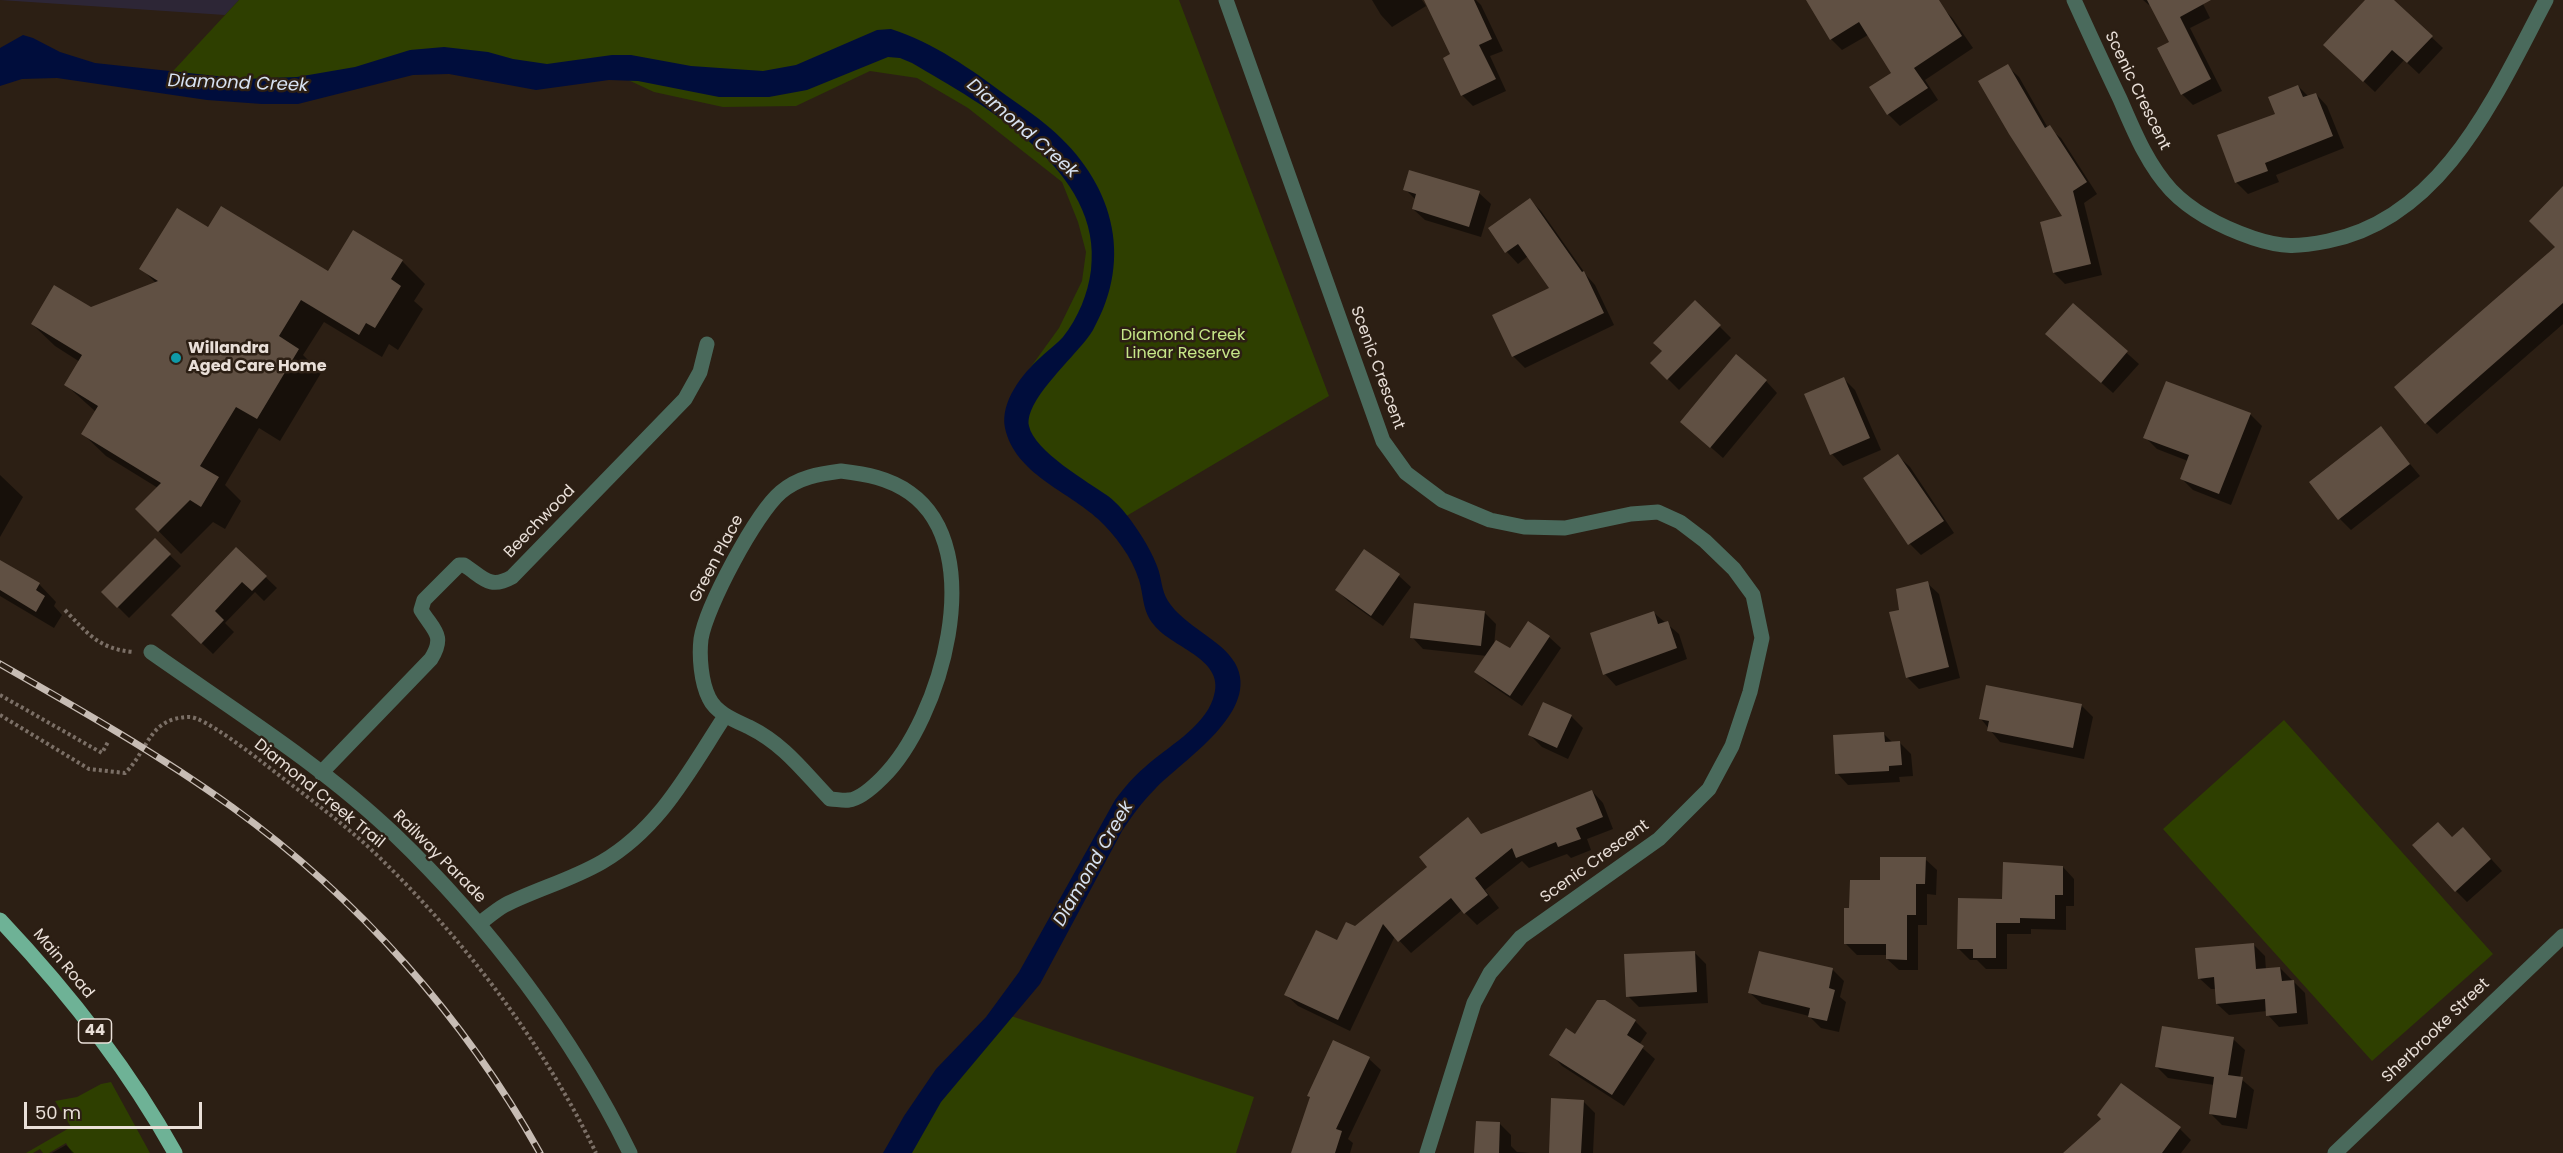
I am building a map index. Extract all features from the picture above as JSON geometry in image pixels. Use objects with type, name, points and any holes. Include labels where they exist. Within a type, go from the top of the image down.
[{"type":"main road","name":"Main Road","points":[[0,920],[64,993],[113,1055],[147,1105],[175,1153]]},
{"type":"street","name":"Scenic Crescent","points":[[1226,0],[1383,441],[1406,473],[1442,500],[1490,520],[1524,527],[1565,528],[1631,514],[1658,512],[1680,522],[1705,541],[1734,569],[1753,595],[1762,638],[1750,692],[1732,746],[1709,789],[1659,839],[1521,937],[1490,973],[1474,1003],[1427,1153]]},
{"type":"street","name":"Scenic Crescent","points":[[2074,0],[2145,155],[2172,190],[2209,219],[2239,233],[2277,246],[2306,245],[2341,238],[2376,226],[2407,207],[2440,174],[2468,140],[2546,0]]},
{"type":"street","name":"Beechwood","points":[[321,773],[436,650],[439,642],[437,632],[421,610],[424,600],[459,565],[464,565],[493,583],[503,582],[513,577],[685,399],[700,372],[706,344]]},
{"type":"street","name":"Green Place","points":[[841,471],[887,479],[910,493],[928,509],[940,529],[949,558],[953,594],[948,637],[927,711],[911,742],[894,766],[872,788],[850,801],[830,799],[794,758],[777,743],[725,716],[709,699],[703,676],[701,642],[706,619],[750,530],[780,492],[799,479],[841,471]]},
{"type":"street","name":"Railway Parade","points":[[151,652],[321,773],[393,833],[479,924],[535,995],[613,1118],[630,1153]]},
{"type":"street","points":[[479,924],[504,906],[602,862],[635,840],[668,804],[696,765],[725,716]]},
{"type":"street","name":"Sherbrooke Street","points":[[2335,1153],[2563,936]]},
{"type":"path","points":[[65,610],[92,638],[106,647],[122,651],[151,652]]},
{"type":"path","points":[[0,694],[102,753],[108,742]]},
{"type":"path","name":"Diamond Creek Trail","points":[[0,715],[94,771],[125,773],[159,725],[175,718],[191,716],[201,720],[253,755],[371,850],[441,923],[509,1008],[546,1063],[596,1153]]},
{"type":"shaded area","points":[[0,0],[239,0],[225,15]]},
{"type":"green space","name":"Diamond Creek Linear Reserve","points":[[239,0],[1179,0],[1329,396],[1118,521],[1044,472],[1011,401],[1025,375],[1059,328],[1082,281],[1086,252],[1078,222],[1062,182],[968,108],[917,78],[870,71],[796,106],[723,107],[654,92],[613,73],[463,63],[357,87],[162,83]]},
{"type":"green space","points":[[2284,720],[2493,954],[2372,1061],[2163,829]]},
{"type":"green space","points":[[1011,1016],[1254,1097],[1236,1153],[894,1153]]},
{"type":"green space","points":[[111,1082],[150,1153],[72,1153],[66,1143],[49,1153],[43,1153],[40,1149],[33,1153],[26,1153],[71,1127],[55,1101],[77,1097],[101,1084]]},
{"type":"water","name":"Diamond Creek","points":[[891,29],[952,58],[1039,119],[1071,149],[1089,172],[1102,196],[1110,221],[1114,248],[1113,275],[1106,302],[1086,340],[1043,390],[1030,415],[1029,426],[1041,446],[1108,496],[1137,528],[1154,558],[1168,601],[1184,618],[1229,655],[1235,663],[1240,681],[1238,699],[1216,733],[1155,789],[1122,831],[1040,984],[941,1102],[912,1153],[883,1153],[904,1116],[936,1069],[986,1017],[1019,972],[1115,800],[1141,771],[1201,719],[1213,699],[1216,685],[1213,674],[1206,664],[1163,633],[1150,620],[1136,571],[1117,539],[1086,509],[1031,470],[1011,444],[1005,428],[1006,408],[1014,389],[1027,372],[1061,340],[1068,330],[1081,305],[1090,279],[1090,234],[1079,202],[1059,172],[1033,145],[972,99],[912,63],[900,58],[888,57],[807,90],[769,97],[719,97],[638,81],[609,80],[536,90],[449,74],[413,75],[298,104],[207,100],[57,78],[22,79],[0,86],[0,48],[23,35],[60,52],[95,63],[244,79],[297,77],[355,67],[410,50],[444,47],[488,52],[513,59],[547,64],[612,55],[631,55],[691,66],[763,71],[796,65],[877,30]]},
{"type":"building","points":[[1424,0],[1474,0],[1492,39],[1479,45],[1496,79],[1461,96],[1443,58],[1450,54]]},
{"type":"building","points":[[1806,0],[1939,0],[1962,36],[1914,68],[1928,88],[1887,115],[1869,87],[1891,73],[1859,22],[1830,40]]},
{"type":"building","points":[[2147,0],[2211,0],[2180,17],[2211,79],[2181,95],[2157,48],[2169,42]]},
{"type":"building","points":[[2365,0],[2394,0],[2433,36],[2407,63],[2392,50],[2363,82],[2323,45]]},
{"type":"building","points":[[2008,64],[2045,128],[2050,125],[2087,182],[2073,191],[2091,264],[2053,273],[2040,222],[2062,216],[1978,81]]},
{"type":"building","points":[[2298,85],[2303,97],[2316,93],[2333,136],[2265,163],[2268,171],[2235,183],[2217,135],[2275,114],[2268,97]]},
{"type":"building","points":[[1409,170],[1480,191],[1469,227],[1412,209],[1416,194],[1403,190]]},
{"type":"building","points":[[2563,186],[2563,303],[2425,424],[2394,387],[2555,247],[2529,221]]},
{"type":"building","points":[[1530,198],[1582,272],[1584,271],[1604,313],[1512,357],[1492,315],[1549,288],[1518,244],[1505,253],[1488,228]]},
{"type":"building","name":"Willandra Aged Care Home","points":[[221,206],[328,271],[353,230],[403,260],[391,279],[401,286],[375,328],[366,323],[359,335],[301,300],[279,336],[299,349],[257,419],[236,407],[200,466],[219,477],[201,507],[190,500],[158,532],[135,509],[161,483],[81,434],[98,406],[64,385],[82,355],[31,324],[54,285],[91,307],[158,281],[139,269],[177,208],[208,227]]},
{"type":"building","points":[[1695,300],[1721,325],[1667,380],[1650,363],[1662,351],[1653,343]]},
{"type":"building","points":[[2073,303],[2128,351],[2101,383],[2045,334]]},
{"type":"building","points":[[1736,354],[1767,380],[1710,448],[1680,422]]},
{"type":"building","points":[[1844,377],[1870,438],[1830,455],[1804,394]]},
{"type":"building","points":[[2166,381],[2251,413],[2219,494],[2180,479],[2189,455],[2143,438]]},
{"type":"building","points":[[2381,426],[2410,464],[2338,520],[2309,482]]},
{"type":"building","points":[[1898,454],[1944,521],[1908,545],[1863,478]]},
{"type":"building","points":[[155,538],[171,554],[117,608],[101,592]]},
{"type":"building","points":[[236,547],[267,576],[252,591],[242,582],[215,611],[224,620],[201,644],[171,615]]},
{"type":"building","points":[[1364,549],[1400,574],[1371,616],[1335,590]]},
{"type":"building","points":[[0,560],[40,583],[36,590],[45,596],[36,612],[0,590]]},
{"type":"building","points":[[1928,581],[1949,667],[1906,678],[1889,612],[1899,610],[1896,589]]},
{"type":"building","points":[[1414,603],[1485,611],[1481,646],[1410,638]]},
{"type":"building","points":[[1654,611],[1658,624],[1668,621],[1677,648],[1603,675],[1590,633]]},
{"type":"building","points":[[1528,621],[1550,636],[1510,696],[1474,672],[1496,640],[1510,648]]},
{"type":"building","points":[[1986,685],[2082,704],[2073,748],[1987,731],[1989,721],[1979,719]]},
{"type":"building","points":[[1543,702],[1572,715],[1557,748],[1528,735]]},
{"type":"building","points":[[1884,732],[1885,742],[1900,741],[1902,765],[1889,766],[1889,771],[1835,774],[1833,735]]},
{"type":"building","points":[[1592,790],[1603,817],[1576,828],[1581,839],[1558,847],[1556,842],[1516,858],[1512,848],[1475,878],[1488,895],[1464,914],[1451,898],[1398,942],[1383,924],[1338,1020],[1284,995],[1316,930],[1337,940],[1346,922],[1355,926],[1427,867],[1419,857],[1468,817],[1481,834]]},
{"type":"building","points":[[2438,822],[2452,837],[2463,827],[2491,859],[2455,892],[2412,845]]},
{"type":"building","points":[[1880,857],[1926,857],[1925,884],[1916,884],[1916,915],[1907,915],[1907,960],[1886,959],[1886,944],[1844,944],[1844,908],[1849,908],[1850,880],[1880,880]]},
{"type":"building","points":[[2003,862],[2063,866],[2063,895],[2055,895],[2055,919],[2020,918],[2020,923],[1996,923],[1996,958],[1973,958],[1973,949],[1957,949],[1958,898],[2002,899]]},
{"type":"building","points":[[2254,943],[2256,969],[2280,967],[2282,981],[2294,980],[2297,1013],[2266,1016],[2265,999],[2216,1004],[2214,977],[2198,979],[2195,948]]},
{"type":"building","points":[[1695,951],[1697,992],[1626,997],[1624,954]]},
{"type":"building","points":[[1759,951],[1833,968],[1829,988],[1835,990],[1827,1021],[1808,1017],[1810,1008],[1748,993]]},
{"type":"building","points":[[1597,1000],[1605,1000],[1636,1020],[1627,1035],[1644,1046],[1612,1095],[1549,1055],[1566,1028],[1575,1034]]},
{"type":"building","points":[[2162,1026],[2234,1037],[2228,1075],[2243,1077],[2236,1118],[2209,1114],[2214,1077],[2155,1067]]},
{"type":"building","points":[[1333,1040],[1370,1057],[1336,1129],[1342,1131],[1335,1153],[1291,1153],[1310,1097],[1307,1096]]},
{"type":"building","points":[[2121,1083],[2181,1127],[2162,1153],[2063,1153],[2101,1119],[2097,1115]]},
{"type":"building","points":[[1551,1098],[1584,1100],[1581,1153],[1549,1153]]},
{"type":"building","points":[[1476,1121],[1500,1122],[1499,1153],[1474,1153]]},
{"type":"railway","points":[[0,664],[118,732],[204,787],[278,842],[323,880],[405,963],[442,1008],[478,1054],[540,1153]]},
{"type":"place","name":"Willandra Aged Care Home","points":[[176,358]]}]
